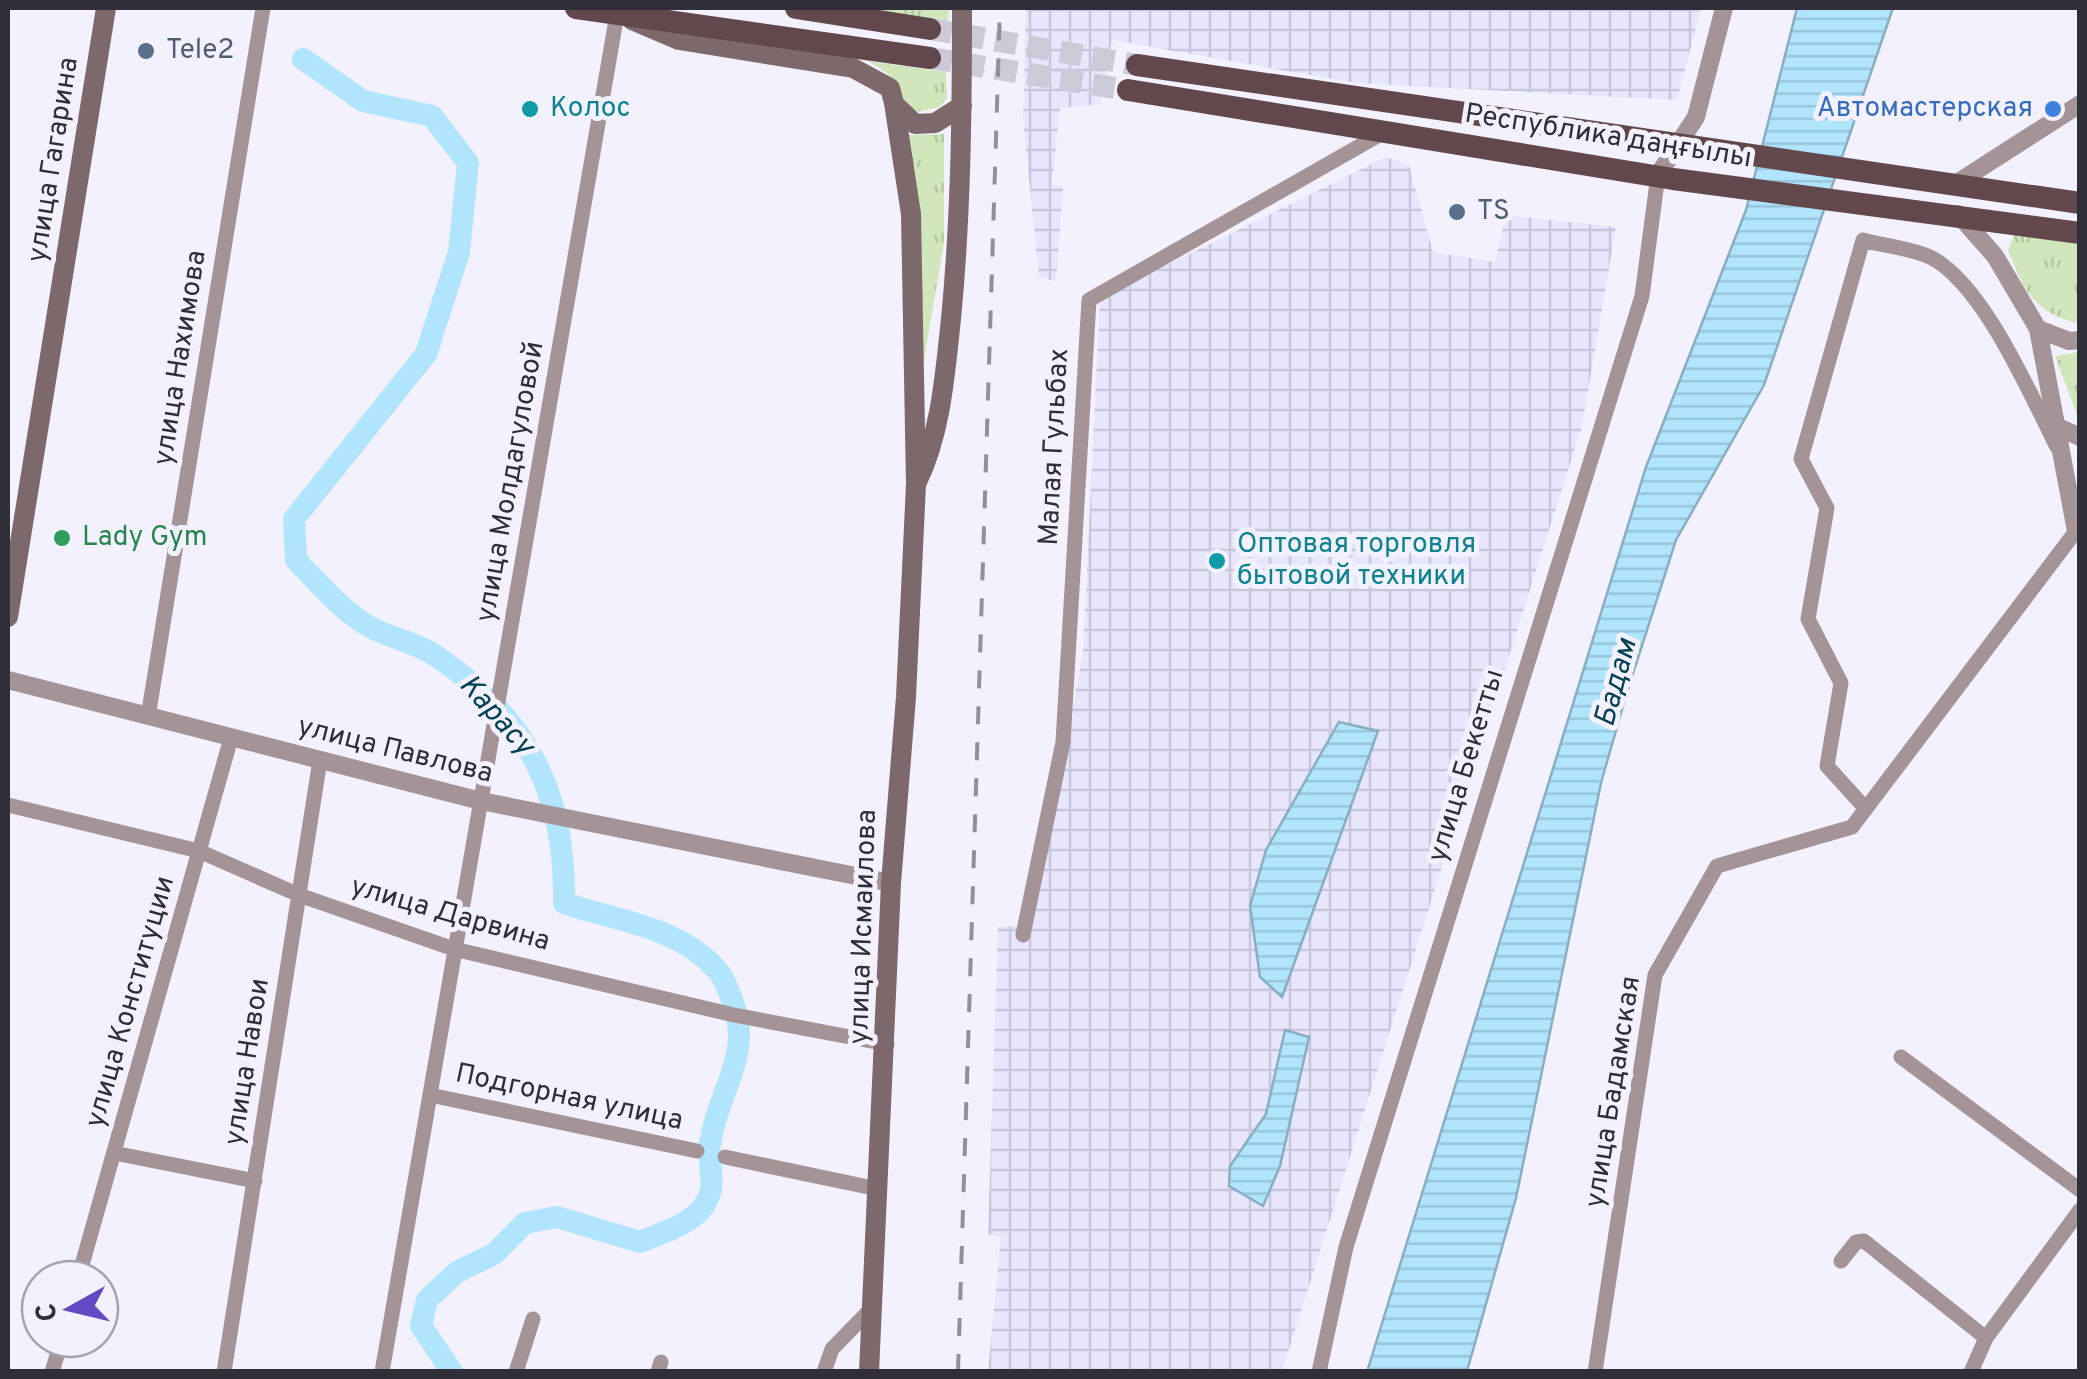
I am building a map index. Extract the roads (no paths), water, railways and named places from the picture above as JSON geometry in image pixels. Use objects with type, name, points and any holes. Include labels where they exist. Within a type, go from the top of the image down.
[{"type":"main road","name":"улица Гагарина","points":[[8,617],[106,8]]},
{"type":"main road","points":[[576,8],[930,58]]},
{"type":"main road","points":[[796,8],[930,29]]},
{"type":"main road","name":"улица Исмаилова","points":[[916,484],[930,455],[947,358],[962,206],[962,8]]},
{"type":"main road","points":[[617,14],[679,40],[854,68],[890,88],[902,116],[915,124],[935,123],[962,106]]},
{"type":"main road","name":"Республика даңғылы","points":[[1136,65],[2080,204]]},
{"type":"main road","name":"Республика даңғылы","points":[[1128,90],[1666,177],[2075,232]]},
{"type":"main road","name":"улица Исмаилова","points":[[869,1372],[887,1044],[891,883],[906,697],[916,484],[910,214],[894,103]]},
{"type":"street","name":"улица Нахимова","points":[[148,717],[263,8]]},
{"type":"street","points":[[1666,177],[1696,116],[1724,8]]},
{"type":"street","name":"улица Молдагуловой","points":[[382,1372],[617,14]]},
{"type":"street","points":[[1957,183],[2080,104]]},
{"type":"street","name":"Малая Гульбах","points":[[1023,935],[1063,742],[1089,300],[1386,131]]},
{"type":"street","name":"улица Бекетты","points":[[1319,1372],[1346,1247],[1642,296],[1666,177]]},
{"type":"street","points":[[1958,214],[1995,256],[2038,329],[2078,525]]},
{"type":"street","points":[[1995,256],[2007,221]]},
{"type":"street","points":[[1866,809],[1827,766],[1841,683],[1808,619],[1828,508],[1801,458],[1863,240],[1932,258],[1966,290],[2001,337],[2061,456]]},
{"type":"street","points":[[2038,329],[2069,341],[2080,340]]},
{"type":"street","points":[[2056,426],[2080,437]]},
{"type":"street","name":"улица Бадамская","points":[[1594,1372],[1655,975],[1717,866],[1852,827],[2078,525]]},
{"type":"street","name":"улица Павлова","points":[[8,680],[481,801],[891,883]]},
{"type":"street","name":"улица Конституции","points":[[84,1259],[231,738]]},
{"type":"street","name":"улица Навои","points":[[224,1372],[320,760]]},
{"type":"street","name":"улица Дарвина","points":[[8,805],[199,852],[299,894],[454,948],[742,1017],[887,1044]]},
{"type":"street","points":[[1900,1057],[2080,1190]]},
{"type":"street","name":"Подгорная улица","points":[[430,1094],[697,1151]]},
{"type":"street","points":[[114,1153],[255,1182]]},
{"type":"street","points":[[725,1157],[878,1190]]},
{"type":"street","points":[[1971,1372],[1986,1338],[2080,1210]]},
{"type":"street","points":[[1841,1261],[1856,1242],[1864,1240],[1986,1338]]},
{"type":"street","points":[[824,1372],[832,1349],[872,1308]]},
{"type":"street","points":[[516,1372],[533,1319]]},
{"type":"water","name":"Бадам","points":[[1797,8],[1893,8],[1764,385],[1676,540],[1627,692],[1601,783],[1516,1198],[1467,1371],[1367,1372],[1646,467],[1746,210]]},
{"type":"water","points":[[1339,722],[1378,731],[1282,997],[1260,977],[1250,906],[1266,850]]},
{"type":"water","points":[[1285,1030],[1309,1037],[1280,1166],[1263,1206],[1229,1186],[1230,1166],[1266,1114]]},
{"type":"waterway","name":"Карасу","points":[[303,59],[363,101],[432,116],[468,163],[459,252],[426,354],[294,519],[296,560],[360,621],[431,653],[470,682],[519,734],[549,794],[563,864],[564,903],[665,934],[701,955],[725,983],[737,1018],[737,1054],[714,1124],[709,1152],[711,1189],[700,1211],[676,1227],[640,1242],[557,1217],[525,1223],[494,1254],[457,1272],[427,1300],[421,1326],[452,1372]]},
{"type":"tunnel","points":[[930,29],[1137,65]]},
{"type":"tunnel","points":[[930,58],[1128,90]]},
{"type":"railway","points":[[958,1372],[1000,8]]},
{"type":"place","name":"Tele2","points":[[146,51]]},
{"type":"place","name":"Колос","points":[[530,109]]},
{"type":"place","name":"Автомастерская","points":[[2053,109]]},
{"type":"place","name":"TS","points":[[1457,212]]},
{"type":"place","name":"Lady Gym","points":[[62,538]]},
{"type":"place","name":"Оптовая торговля бытовой техники","points":[[1217,561]]}]
